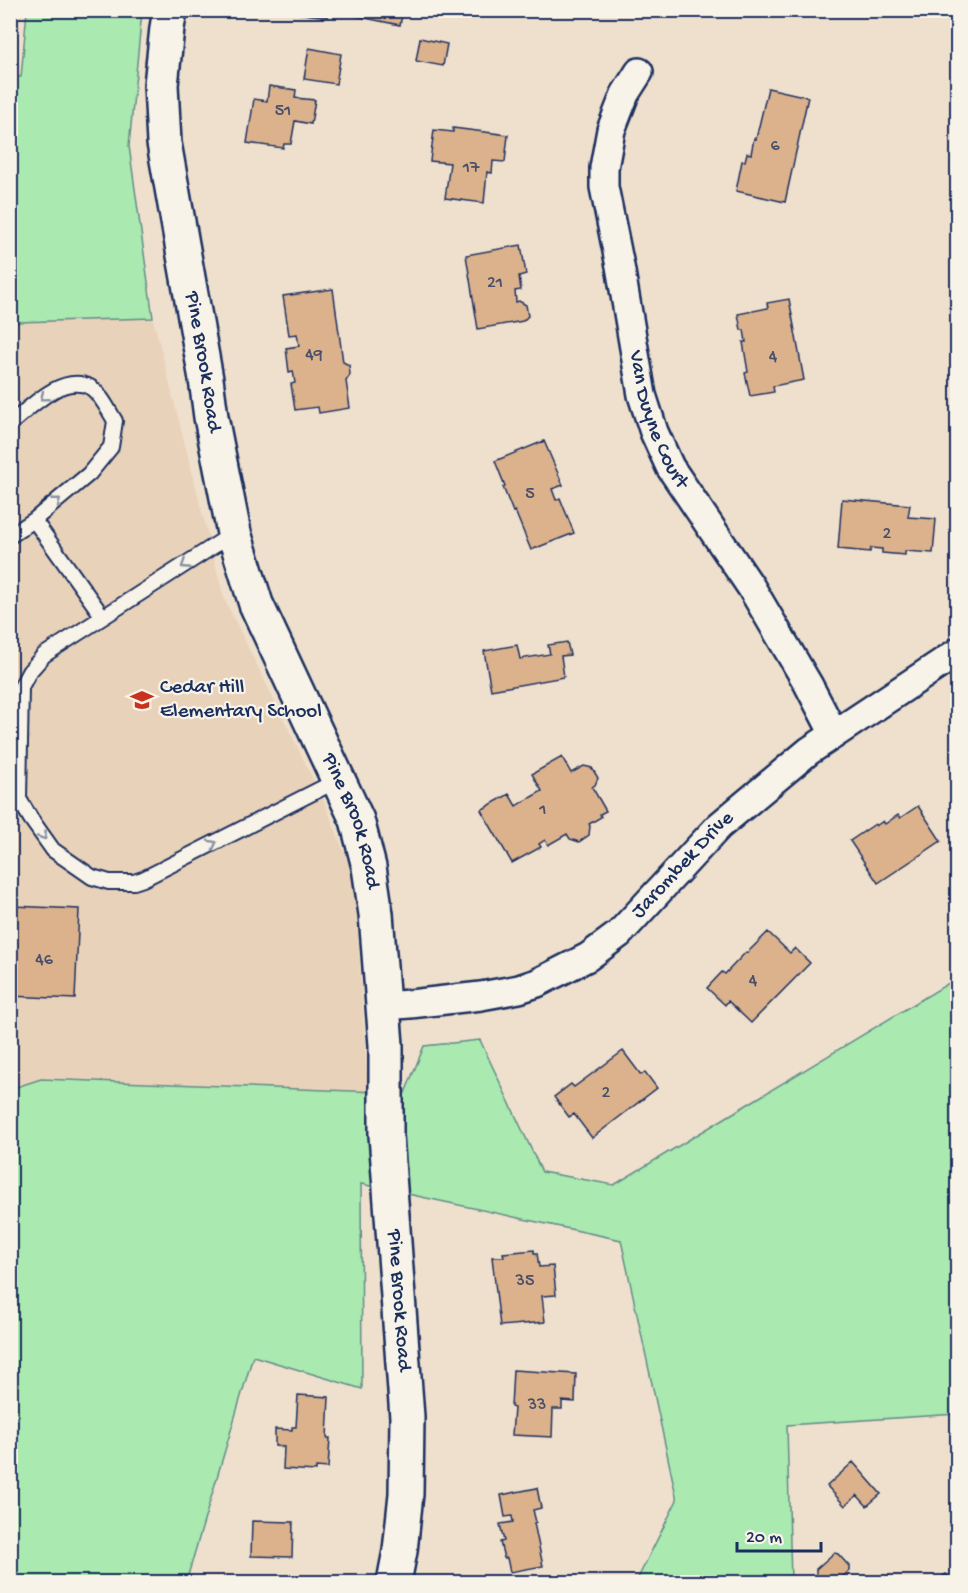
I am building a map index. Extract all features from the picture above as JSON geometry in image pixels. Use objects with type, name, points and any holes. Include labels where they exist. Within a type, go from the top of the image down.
[{"type":"street","name":"Pine Brook Road","points":[[170,10],[161,86],[164,143],[234,533],[256,604],[357,820],[369,867],[376,914],[387,1072],[386,1135],[407,1417],[406,1494],[394,1582]]},
{"type":"street","name":"Van Duyne Court","points":[[639,72],[625,94],[611,130],[604,168],[604,187],[642,395],[654,432],[670,467],[752,587],[834,734]]},
{"type":"street","name":"Jarombek Drive","points":[[383,1006],[481,996],[519,989],[537,983],[588,957],[627,927],[719,826],[809,751],[957,652]]},
{"type":"lane","points":[[10,424],[52,390],[74,384],[91,387],[104,401],[115,421],[111,447],[89,474],[10,536]]},
{"type":"lane","points":[[34,519],[103,617]]},
{"type":"lane","points":[[234,533],[44,655],[29,672],[21,687],[19,799],[53,850],[92,877],[109,882],[134,882],[339,780]]},
{"type":"shaded area","name":"Cedar Hill Elementary School","points":[[153,318],[224,598],[324,801],[354,877],[368,1092],[41,1079],[11,1089],[10,329],[17,322]]},
{"type":"green space","points":[[27,11],[142,11],[129,146],[153,318],[18,322],[11,329],[11,76],[21,77]]},
{"type":"green space","points":[[957,978],[957,1414],[787,1425],[791,1582],[636,1582],[677,1500],[621,1240],[361,1184],[362,1389],[253,1356],[186,1582],[11,1582],[10,1089],[41,1079],[405,1093],[424,1046],[480,1040],[542,1172],[614,1185]]},
{"type":"building","points":[[297,10],[329,10],[327,17],[296,13]]},
{"type":"building","points":[[351,10],[403,10],[400,25],[350,15]]},
{"type":"building","points":[[420,38],[447,44],[443,66],[416,61]]},
{"type":"building","points":[[309,48],[341,54],[336,84],[304,79]]},
{"type":"building","points":[[269,86],[296,90],[295,98],[315,100],[311,124],[295,121],[291,144],[284,144],[283,148],[247,143],[254,99],[267,101]]},
{"type":"building","points":[[768,88],[808,97],[785,202],[736,191],[742,161],[745,161],[747,153],[751,154],[754,138],[756,139]]},
{"type":"building","points":[[453,128],[508,135],[505,162],[493,161],[492,173],[487,172],[484,203],[445,198],[450,163],[430,161],[434,130],[453,132]]},
{"type":"building","points":[[521,245],[526,274],[519,276],[521,290],[515,291],[516,302],[519,301],[526,305],[528,316],[523,321],[478,329],[466,255]]},
{"type":"building","points":[[333,289],[343,362],[349,365],[350,375],[346,381],[350,408],[319,413],[318,407],[295,410],[291,384],[295,383],[293,371],[289,372],[286,348],[299,346],[297,334],[289,335],[283,296]]},
{"type":"building","points":[[789,299],[804,380],[773,386],[774,392],[750,396],[745,373],[748,372],[743,342],[746,342],[738,314],[768,308],[767,303]]},
{"type":"building","points":[[544,441],[563,485],[552,489],[556,500],[560,498],[574,533],[531,550],[515,511],[513,512],[495,461]]},
{"type":"building","points":[[842,499],[910,505],[908,517],[936,519],[933,553],[905,551],[905,555],[882,553],[882,549],[871,548],[870,552],[838,549]]},
{"type":"building","points":[[567,642],[570,655],[561,656],[564,677],[491,690],[484,651],[517,645],[520,659],[550,654],[548,645]]},
{"type":"building","points":[[562,757],[571,773],[584,766],[592,768],[598,778],[592,787],[606,811],[589,824],[589,835],[579,842],[570,839],[567,834],[548,845],[545,840],[539,844],[541,847],[512,863],[481,810],[509,794],[516,806],[542,791],[532,774]]},
{"type":"building","points":[[918,806],[941,841],[878,883],[850,841],[875,824],[876,826],[883,821],[885,824],[898,815],[900,818]]},
{"type":"building","points":[[13,906],[79,909],[75,999],[10,996],[10,924],[12,924]]},
{"type":"building","points":[[768,932],[790,953],[795,948],[810,963],[751,1023],[728,1001],[725,1005],[707,988],[722,972],[725,974]]},
{"type":"building","points":[[623,1051],[641,1075],[645,1072],[657,1088],[592,1138],[574,1114],[569,1117],[554,1097],[571,1084],[574,1087]]},
{"type":"building","points":[[534,1250],[534,1253],[537,1253],[539,1267],[553,1266],[556,1295],[542,1296],[545,1322],[500,1326],[492,1257],[504,1257],[503,1253]]},
{"type":"building","points":[[513,1370],[576,1374],[575,1402],[562,1401],[562,1409],[553,1409],[552,1437],[512,1435]]},
{"type":"building","points":[[298,1395],[329,1397],[328,1468],[316,1467],[316,1471],[283,1469],[284,1447],[275,1446],[275,1429],[292,1430],[292,1427],[296,1427]]},
{"type":"building","points":[[853,1462],[881,1494],[867,1506],[857,1495],[845,1506],[827,1486]]},
{"type":"building","points":[[537,1488],[541,1508],[533,1510],[536,1522],[534,1523],[543,1566],[510,1572],[500,1542],[504,1541],[500,1524],[513,1522],[512,1516],[505,1517],[501,1495]]},
{"type":"building","points":[[252,1521],[293,1522],[292,1557],[251,1556]]},
{"type":"building","points":[[834,1553],[838,1554],[849,1566],[849,1571],[839,1580],[842,1582],[819,1582],[816,1578],[816,1569]]},
{"type":"building","points":[[946,1574],[953,1582],[935,1582]]},
{"type":"place","name":"Cedar Hill Elementary School","points":[[142,700]]}]
